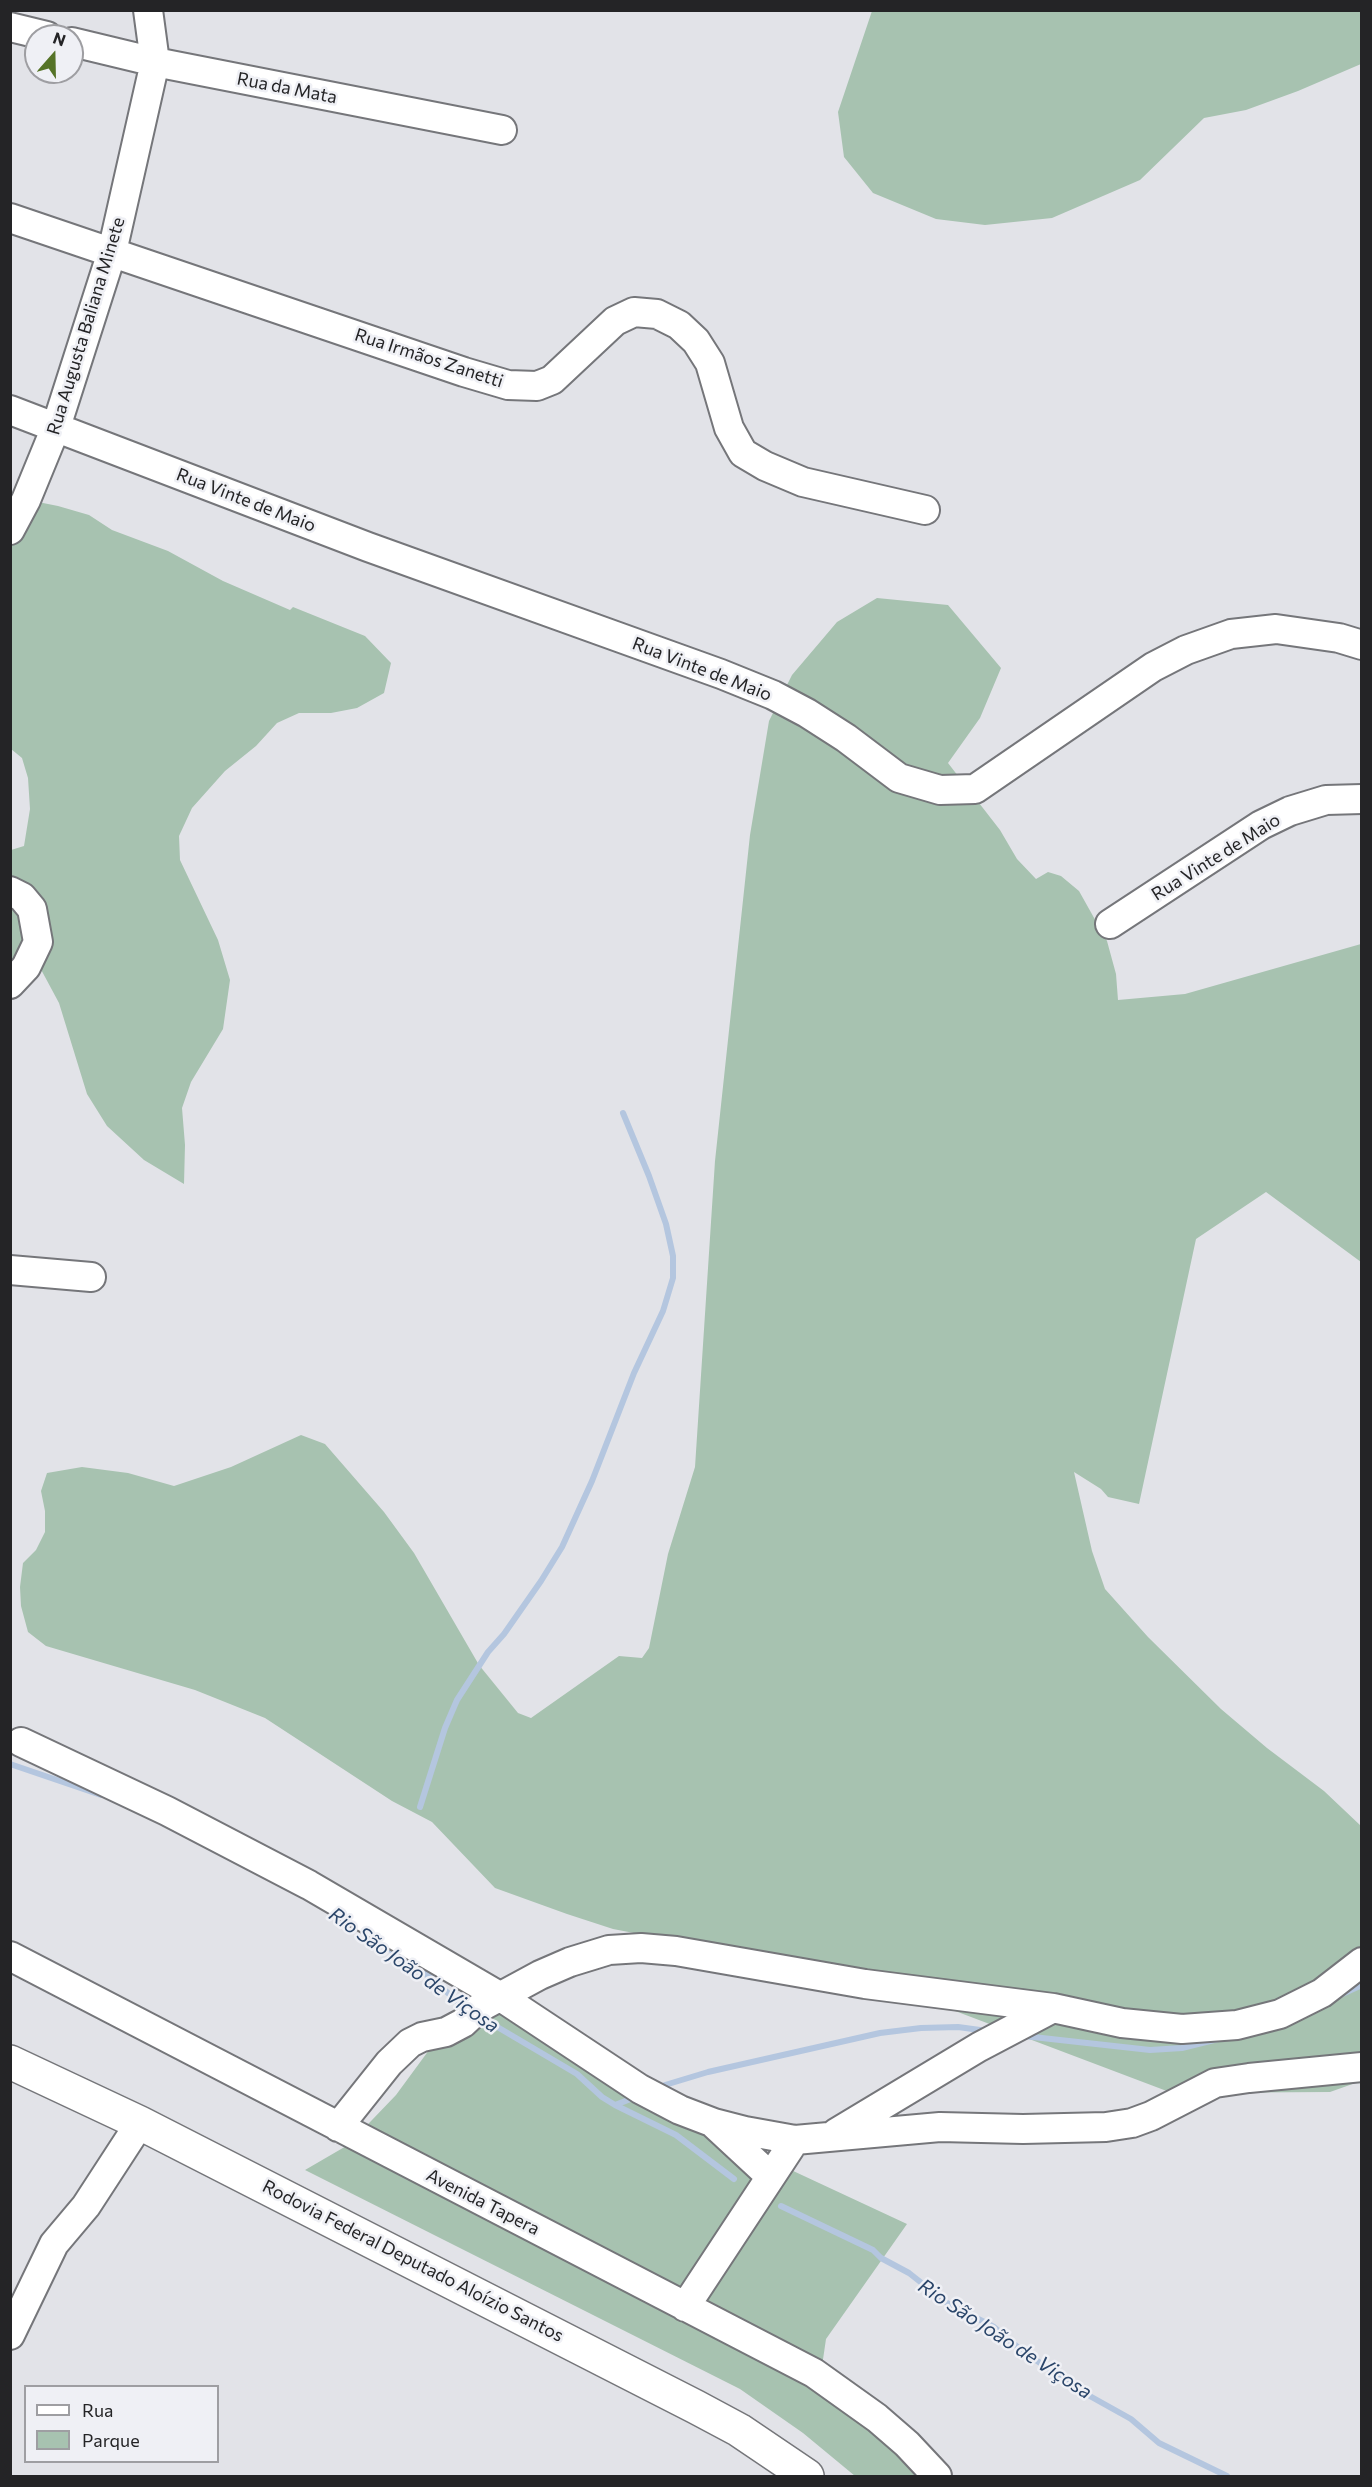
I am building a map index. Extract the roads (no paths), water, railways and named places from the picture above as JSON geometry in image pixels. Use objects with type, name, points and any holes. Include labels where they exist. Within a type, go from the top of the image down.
[{"type":"highway","name":"Rodovia Federal Deputado Aloízio Santos","points":[[10,2062],[140,2123],[696,2407],[738,2430],[807,2476]]},
{"type":"street","name":"Rua Augusta Baliana Minete","points":[[10,530],[26,500],[56,427],[112,252],[155,62],[148,10]]},
{"type":"street","name":"Rua da Mata","points":[[84,45],[155,62],[502,130]]},
{"type":"street","name":"Rua Irmãos Zanetti","points":[[10,218],[508,385],[537,386],[552,380],[615,321],[634,312],[657,314],[679,325],[696,341],[710,363],[729,428],[743,453],[765,466],[802,482],[925,510]]},
{"type":"street","name":"Rua Vinte de Maio","points":[[10,410],[368,547],[721,674],[773,695],[827,725],[899,778],[940,790],[975,789],[1153,667],[1186,650],[1230,634],[1276,629],[1339,638],[1362,645]]},
{"type":"street","name":"Rua Vinte de Maio","points":[[1110,924],[1260,825],[1290,811],[1326,800],[1362,799]]},
{"type":"street","points":[[10,891],[22,897],[32,909],[38,942],[26,967],[10,984]]},
{"type":"street","points":[[10,1270],[91,1277]]},
{"type":"street","points":[[21,1742],[246,1851],[406,1940],[481,2009],[680,2110],[714,2123],[795,2140],[940,2127],[1023,2129],[1106,2127],[1132,2123],[1151,2116],[1215,2084],[1249,2078],[1362,2067]]},
{"type":"street","points":[[338,2127],[389,2063],[411,2043],[422,2037],[446,2032],[540,1975],[570,1962],[609,1950],[641,1948],[721,1958],[865,1984],[1053,2008],[1122,2023],[1182,2029],[1237,2025],[1280,2014],[1322,1993],[1362,1962]]},
{"type":"street","name":"Avenida Tapera","points":[[10,1956],[814,2373],[877,2418],[907,2444],[937,2476]]},
{"type":"street","points":[[831,2136],[979,2047],[1053,2008]]},
{"type":"street","points":[[10,2335],[54,2244],[86,2206],[140,2123]]},
{"type":"street","points":[[714,2123],[770,2176]]},
{"type":"street","points":[[686,2307],[795,2140]]},
{"type":"waterway","points":[[420,1807],[445,1728],[457,1700],[488,1652],[504,1634],[541,1581],[562,1547],[592,1481],[634,1373],[663,1311],[673,1278],[673,1256],[666,1224],[623,1113]]},
{"type":"waterway","name":"Rio São João de Viçosa","points":[[10,1764],[101,1795]]},
{"type":"waterway","name":"Rio São João de Viçosa","points":[[380,1942],[431,1978],[466,2009]]},
{"type":"waterway","points":[[1340,1995],[1362,1985]]},
{"type":"waterway","name":"Rio São João de Viçosa","points":[[479,2019],[494,2025],[577,2074],[602,2097],[615,2105],[676,2135],[734,2179]]},
{"type":"waterway","points":[[665,2085],[708,2072],[880,2033],[921,2028],[958,2027],[980,2030]]},
{"type":"waterway","points":[[1024,2036],[1150,2050],[1182,2048],[1218,2039]]},
{"type":"waterway","points":[[615,2105],[628,2100]]},
{"type":"waterway","name":"Rio São João de Viçosa","points":[[781,2206],[873,2250],[881,2258],[909,2273],[947,2303],[994,2327],[1020,2349],[1079,2390],[1131,2419],[1159,2443],[1227,2476]]}]
